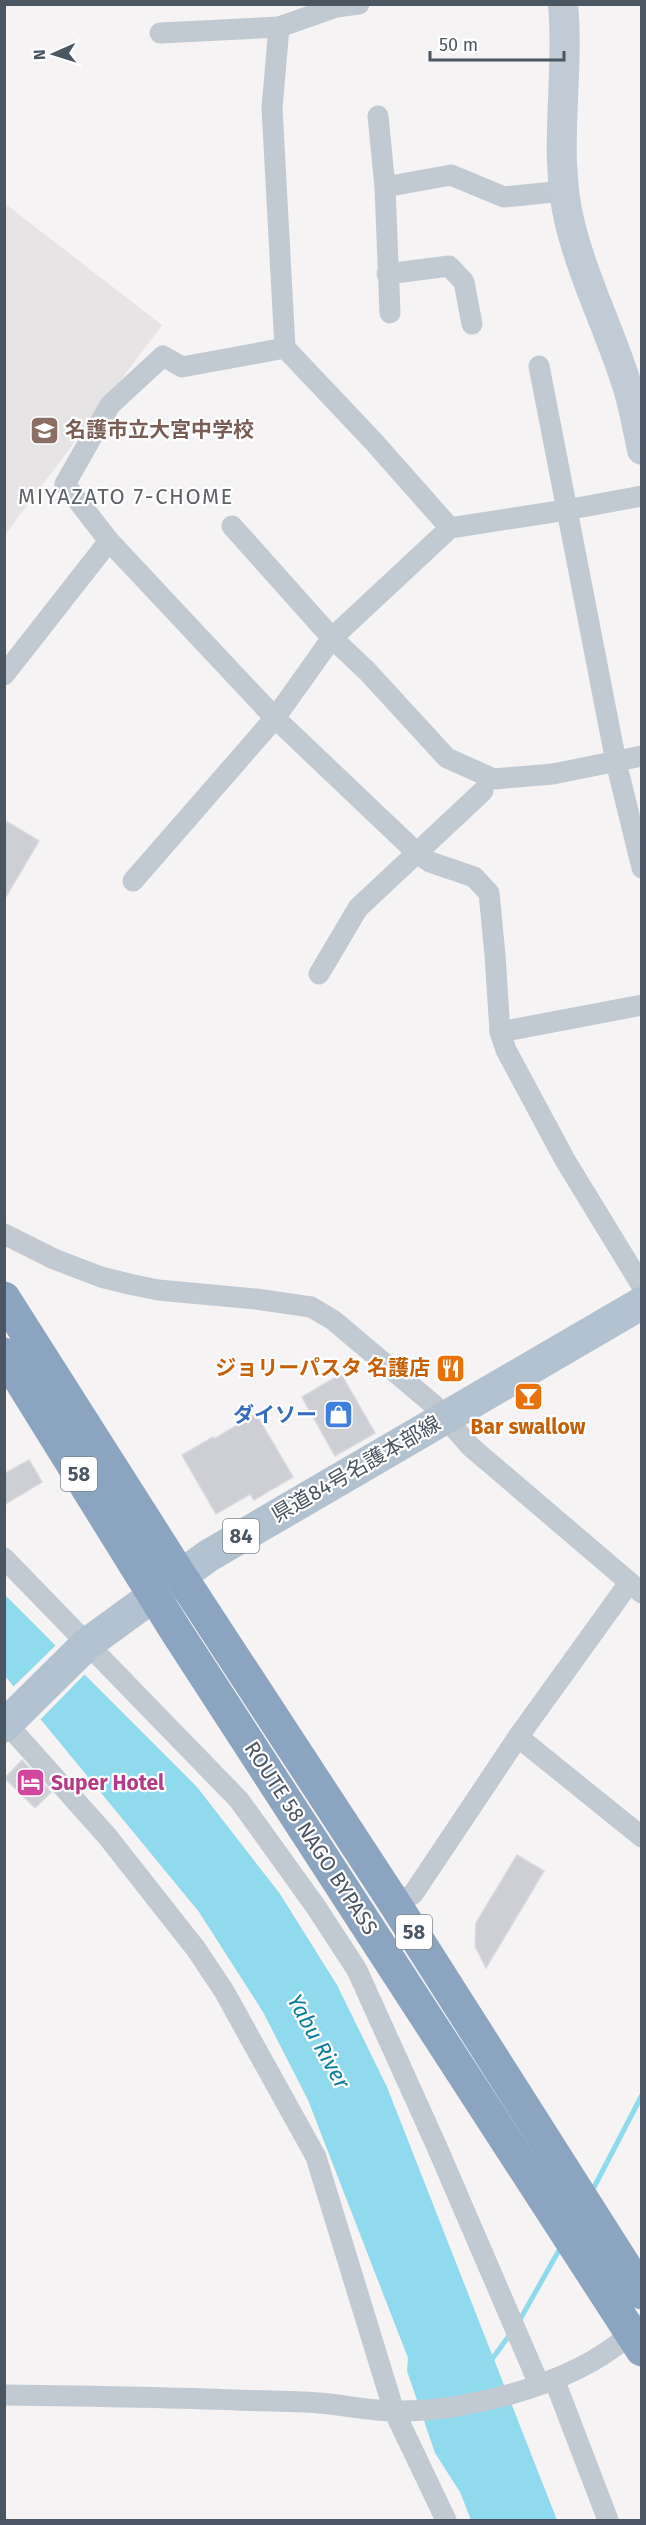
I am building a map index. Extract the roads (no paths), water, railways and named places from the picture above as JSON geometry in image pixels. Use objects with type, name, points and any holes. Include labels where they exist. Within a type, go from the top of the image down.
[{"type":"highway","name":"ROUTE 58 NAGO BYPASS","points":[[4,1298],[180,1575],[395,1904],[642,2293]]},
{"type":"highway","name":"ROUTE 58 NAGO BYPASS","points":[[4,1354],[154,1593],[384,1950],[638,2335]]},
{"type":"main road","name":"県道84号名護本部線","points":[[8,1723],[83,1647],[154,1593],[220,1548],[642,1303]]},
{"type":"street","points":[[160,33],[279,27],[336,7],[359,4]]},
{"type":"street","points":[[563,4],[564,191],[569,223],[581,262],[626,380],[642,450]]},
{"type":"street","points":[[279,27],[272,108],[285,348],[374,442],[450,528]]},
{"type":"street","points":[[378,116],[385,187],[390,313]]},
{"type":"street","points":[[385,187],[451,176],[504,197],[564,191]]},
{"type":"street","points":[[387,274],[448,266],[464,282],[472,324]]},
{"type":"street","points":[[285,348],[182,367],[163,356],[110,405],[65,484],[109,541],[275,718],[417,853],[430,862],[474,878],[489,893],[500,1032],[506,1050],[565,1160],[642,1286]]},
{"type":"street","points":[[539,366],[616,762],[642,868]]},
{"type":"street","points":[[133,881],[275,718],[332,638],[450,528],[642,496]]},
{"type":"street","points":[[232,526],[332,638],[367,671],[447,758],[470,770],[494,778],[553,774],[642,756]]},
{"type":"street","points":[[4,675],[109,541]]},
{"type":"street","points":[[319,974],[358,909],[483,791]]},
{"type":"street","points":[[500,1032],[642,1005]]},
{"type":"street","points":[[4,1234],[54,1259],[101,1277],[158,1290],[256,1299],[311,1308],[333,1320],[434,1404],[471,1447],[635,1588],[518,1737],[413,1894],[395,1904]]},
{"type":"street","points":[[4,1558],[83,1647],[239,1800],[316,1907],[357,1970],[608,2520]]},
{"type":"street","points":[[8,1723],[107,1836],[196,1949],[224,1991],[316,2157],[394,2411],[446,2520]]},
{"type":"street","points":[[518,1737],[642,1837]]},
{"type":"street","points":[[357,1970],[384,1950]]},
{"type":"street","points":[[4,2395],[319,2403],[394,2411],[419,2411],[468,2405],[546,2382],[593,2361],[638,2335]]},
{"type":"water","name":"Yabu River","points":[[4,1594],[197,1787],[280,1894],[337,1985],[387,2087],[557,2520],[471,2520],[460,2492],[435,2453],[407,2371],[408,2358],[308,2100],[263,2012],[199,1912],[5,1676]]},
{"type":"waterway","points":[[591,2193],[642,2095]]},
{"type":"waterway","points":[[518,2323],[562,2245]]},
{"type":"waterway","points":[[490,2362],[511,2333]]},
{"type":"place","name":"名護市立大宮中学校","points":[[44,430]]},
{"type":"place","name":"ジョリーパスタ 名護店","points":[[451,1368]]},
{"type":"place","name":"Bar swallow","points":[[528,1396]]},
{"type":"place","name":"ダイソー","points":[[338,1415]]},
{"type":"place","name":"Super Hotel","points":[[30,1783]]},
{"type":"district","name":"MIYAZATO 7-CHOME","points":[[126,496]]}]
